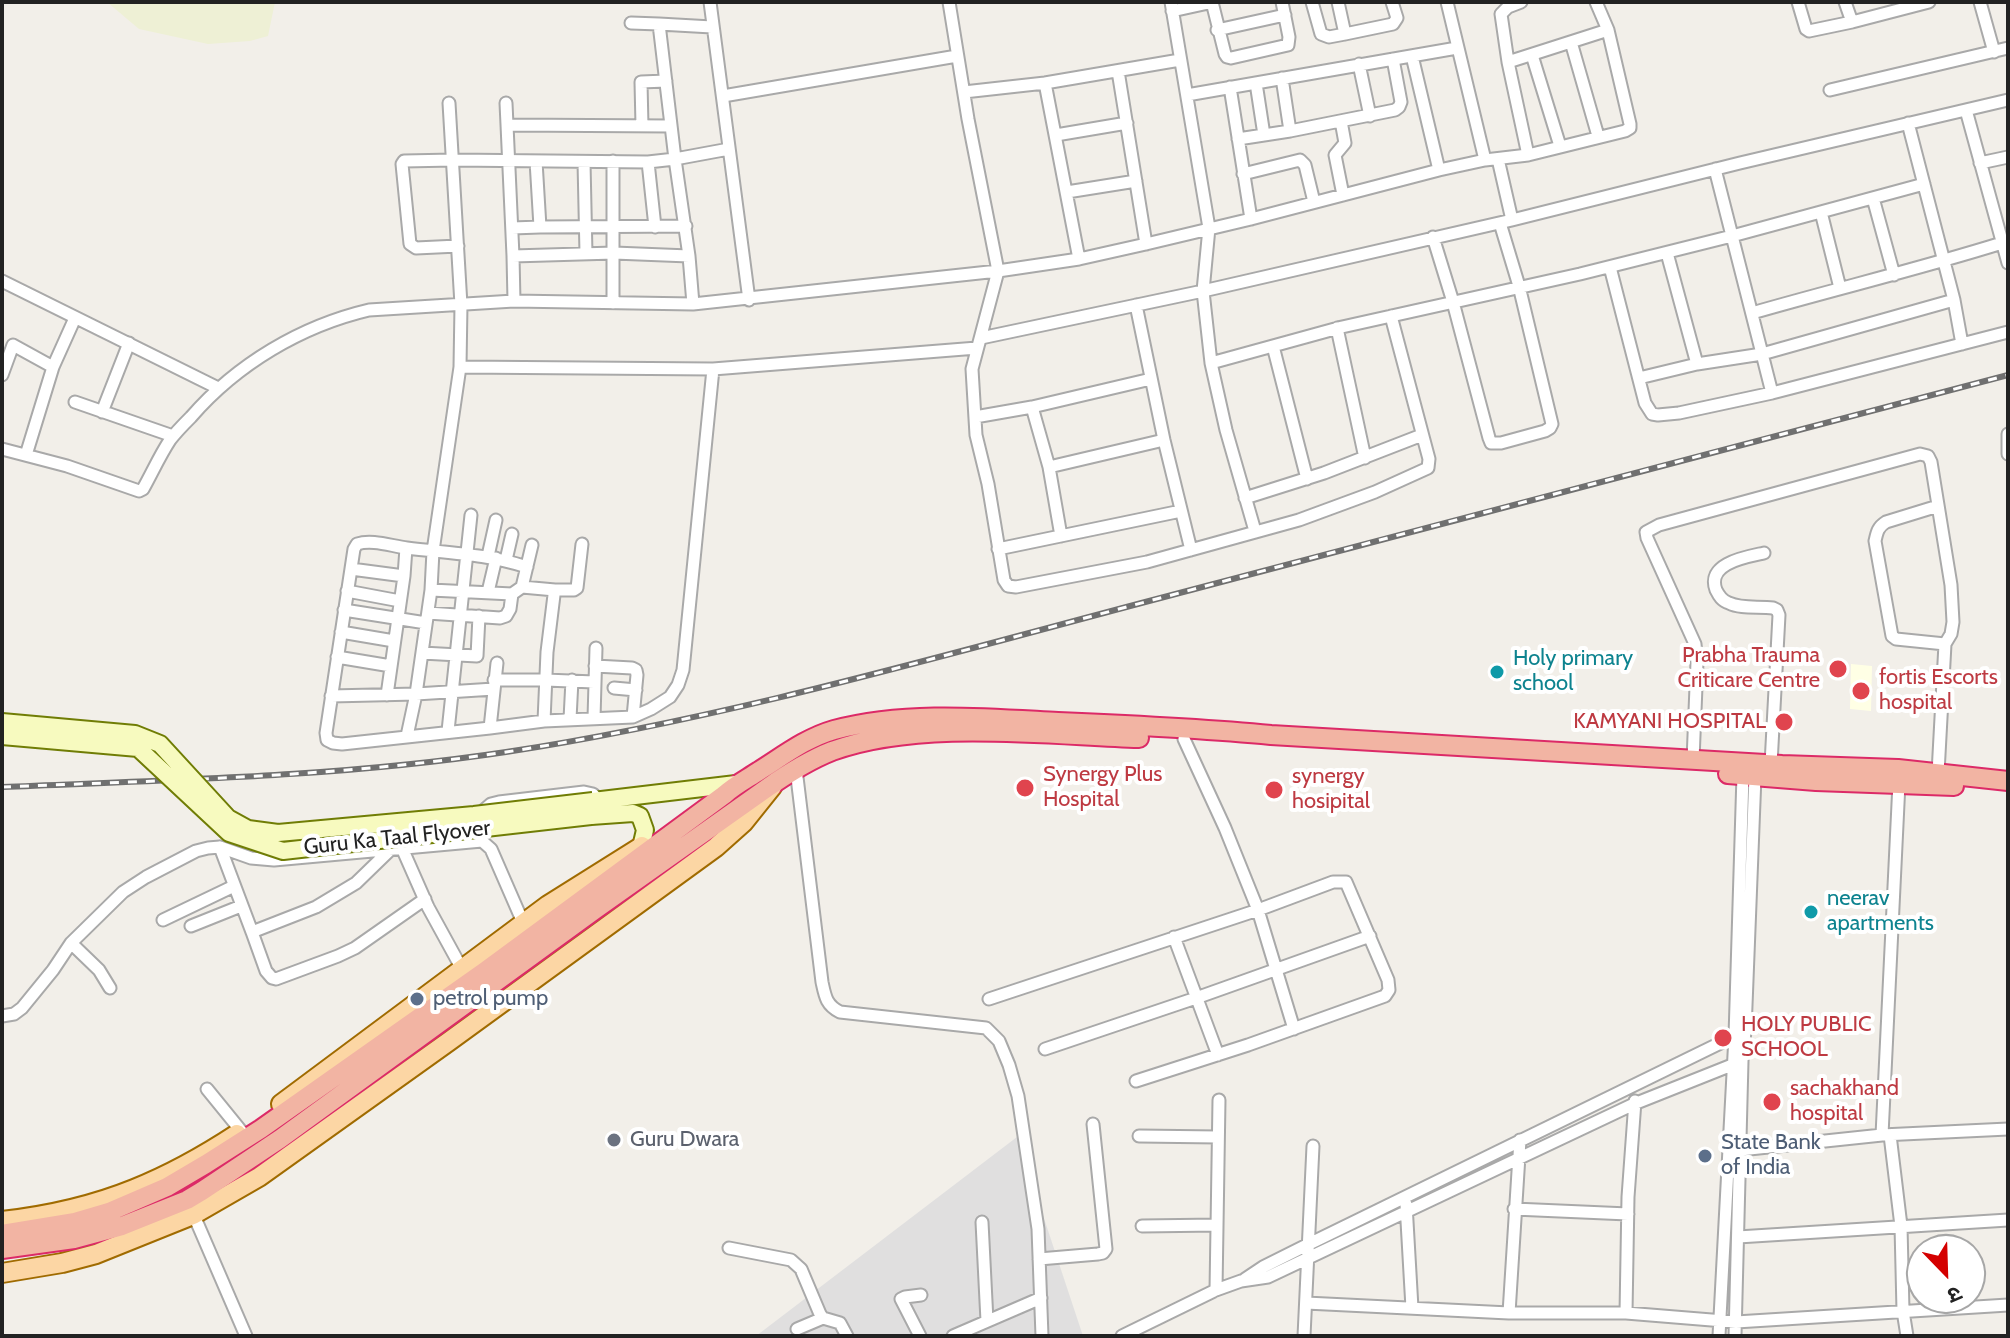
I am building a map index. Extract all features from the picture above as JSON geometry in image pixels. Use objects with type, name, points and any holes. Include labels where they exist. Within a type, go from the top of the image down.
[{"type":"highway","points":[[2,1249],[74,1239],[190,1207],[640,852],[736,784],[795,748],[831,731],[896,720],[959,718],[1898,769],[2008,781]]},
{"type":"highway","points":[[2,1234],[73,1215],[109,1212],[167,1187],[261,1129],[531,938],[796,769],[851,745],[885,738],[969,732],[1184,739],[1816,781],[1954,786],[2008,793]]},
{"type":"main road","name":"Guru Ka Taal Flyover","points":[[2,722],[135,734],[160,744],[228,818],[248,829],[278,833],[474,815],[736,784]]},
{"type":"main road","name":"Guru Ka Taal Flyover","points":[[2,736],[138,748],[229,833],[283,851],[633,813],[640,816],[645,830],[640,852]]},
{"type":"main road","points":[[2,1273],[96,1254],[259,1177],[733,833],[776,782]]},
{"type":"main road","points":[[2,1221],[73,1215],[187,1163],[242,1132],[462,969],[531,938]]},
{"type":"street","points":[[710,2],[749,300]]},
{"type":"street","points":[[949,2],[998,271],[972,369],[976,435],[988,484],[1004,580],[1008,586],[1147,562],[1191,550],[1299,520],[1422,472],[1429,464],[1391,316]]},
{"type":"street","points":[[1255,531],[1226,430],[1211,363],[1203,291],[1209,228],[1171,6],[1212,2],[1217,30],[1227,57],[1231,58],[1284,47],[1290,42],[1282,2]]},
{"type":"street","points":[[1312,2],[1321,34],[1329,37],[1393,24],[1397,18],[1392,2]]},
{"type":"street","points":[[1338,2],[1345,34]]},
{"type":"street","points":[[1447,2],[1485,160]]},
{"type":"street","points":[[1521,2],[1508,7],[1501,14],[1528,155]]},
{"type":"street","points":[[2,449],[67,466],[139,491],[173,436],[218,388],[292,338],[369,310],[514,301],[693,304],[998,271],[1079,259],[1146,244],[1439,170],[1528,155],[1630,128],[1608,30],[1596,2]]},
{"type":"street","points":[[1798,2],[1806,29],[1815,30],[1929,2]]},
{"type":"street","points":[[1845,2],[1852,22]]},
{"type":"street","points":[[1980,2],[1994,52]]},
{"type":"street","points":[[1217,30],[1285,15]]},
{"type":"street","points":[[631,23],[712,27]]},
{"type":"street","points":[[659,24],[686,226],[693,304]]},
{"type":"street","points":[[1508,62],[1608,30]]},
{"type":"street","points":[[1571,42],[1598,136]]},
{"type":"street","points":[[1187,95],[1457,48]]},
{"type":"street","points":[[1830,90],[2008,48]]},
{"type":"street","points":[[1532,55],[1560,146]]},
{"type":"street","points":[[723,96],[957,56]]},
{"type":"street","points":[[1412,56],[1439,170]]},
{"type":"street","points":[[1238,139],[1395,110],[1401,102],[1393,59]]},
{"type":"street","points":[[964,92],[1045,83],[1180,60]]},
{"type":"street","points":[[1359,64],[1370,116]]},
{"type":"street","points":[[1118,71],[1146,244]]},
{"type":"street","points":[[1282,78],[1290,131]]},
{"type":"street","points":[[642,126],[641,82],[666,81]]},
{"type":"street","points":[[1045,83],[1079,259]]},
{"type":"street","points":[[1256,83],[1264,135]]},
{"type":"street","points":[[1230,87],[1251,219]]},
{"type":"street","points":[[460,367],[713,369],[979,343],[1506,222],[2008,100]]},
{"type":"street","points":[[407,736],[422,653],[433,551],[460,367],[461,305],[449,103]]},
{"type":"street","points":[[506,103],[514,301]]},
{"type":"street","points":[[1966,110],[2008,263]]},
{"type":"street","points":[[1341,121],[1345,143],[1335,155],[1343,195]]},
{"type":"street","points":[[1056,135],[1127,123]]},
{"type":"street","points":[[1908,123],[1954,300],[1962,344]]},
{"type":"street","points":[[507,125],[671,126]]},
{"type":"street","points":[[458,246],[416,248],[410,244],[402,164],[407,160],[648,162],[729,149]]},
{"type":"street","points":[[1980,163],[2008,157]]},
{"type":"street","points":[[1433,237],[1491,443],[1545,431],[1552,424],[1519,286],[1498,159]]},
{"type":"street","points":[[1243,174],[1300,160],[1305,165],[1314,202]]},
{"type":"street","points":[[536,161],[540,227]]},
{"type":"street","points":[[613,161],[613,303]]},
{"type":"street","points":[[584,162],[586,254]]},
{"type":"street","points":[[648,162],[655,227]]},
{"type":"street","points":[[1715,169],[1772,393]]},
{"type":"street","points":[[1067,192],[1136,181]]},
{"type":"street","points":[[1211,363],[1337,328],[1667,253],[1924,184]]},
{"type":"street","points":[[1873,198],[1894,275]]},
{"type":"street","points":[[1821,212],[1840,288]]},
{"type":"street","points":[[512,228],[686,226]]},
{"type":"street","points":[[1752,313],[1944,261],[2003,236]]},
{"type":"street","points":[[513,256],[614,253],[689,256]]},
{"type":"street","points":[[1667,253],[1697,364]]},
{"type":"street","points":[[1610,267],[1649,410],[1658,415],[1772,393],[2008,332]]},
{"type":"street","points":[[2,281],[218,388]]},
{"type":"street","points":[[1639,378],[1697,364],[1762,354],[1954,300]]},
{"type":"street","points":[[1136,305],[1191,550]]},
{"type":"street","points":[[26,455],[53,367],[75,318]]},
{"type":"street","points":[[1337,328],[1365,458]]},
{"type":"street","points":[[102,412],[129,343]]},
{"type":"street","points":[[2,375],[13,345],[53,367]]},
{"type":"street","points":[[1273,346],[1307,479]]},
{"type":"street","points":[[527,567],[497,558],[364,542],[357,544],[344,610],[327,740],[333,743],[544,721],[633,717],[670,697],[683,670],[713,369]]},
{"type":"street","points":[[975,417],[1151,379]]},
{"type":"street","points":[[75,402],[173,436]]},
{"type":"street","points":[[1032,407],[1049,467],[1061,536]]},
{"type":"street","points":[[2008,434],[2008,454]]},
{"type":"street","points":[[1245,498],[1307,479],[1422,435]]},
{"type":"street","points":[[1049,467],[1164,440]]},
{"type":"street","points":[[1693,760],[1695,644],[1646,532],[1659,525],[1920,454],[1928,456],[1931,462],[1951,585],[1953,622],[1945,644],[1938,773]]},
{"type":"street","points":[[1938,506],[1886,522],[1880,526],[1875,541],[1892,636],[1945,644]]},
{"type":"street","points":[[998,549],[1181,511]]},
{"type":"street","points":[[448,731],[471,515]]},
{"type":"street","points":[[488,592],[497,558],[496,520]]},
{"type":"street","points":[[497,558],[512,534]]},
{"type":"street","points":[[431,590],[574,590],[577,588],[582,544]]},
{"type":"street","points":[[344,610],[398,618],[506,616],[527,567],[532,545]]},
{"type":"street","points":[[387,695],[406,548]]},
{"type":"street","points":[[1764,553],[1744,557],[1720,569],[1715,574],[1714,582],[1717,593],[1728,603],[1773,608],[1779,615],[1771,764]]},
{"type":"street","points":[[351,569],[404,576]]},
{"type":"street","points":[[544,721],[547,652],[555,590]]},
{"type":"street","points":[[347,591],[400,601]]},
{"type":"street","points":[[422,653],[477,656],[479,616]]},
{"type":"street","points":[[341,632],[394,641]]},
{"type":"street","points":[[594,718],[596,648]]},
{"type":"street","points":[[337,657],[391,666]]},
{"type":"street","points":[[490,728],[497,663]]},
{"type":"street","points":[[595,666],[636,670],[633,717]]},
{"type":"street","points":[[331,696],[452,692],[546,680],[594,682]]},
{"type":"street","points":[[570,719],[572,680]]},
{"type":"street","points":[[614,688],[636,690]]},
{"type":"street","points":[[1184,739],[1258,910],[1294,1029]]},
{"type":"street","points":[[796,769],[825,998],[831,1008],[840,1012],[986,1028],[999,1041],[1018,1096],[1038,1229],[1042,1336]]},
{"type":"street","points":[[1719,1336],[1740,1033],[1749,775]]},
{"type":"street","points":[[1899,783],[1886,1135],[1901,1226],[1903,1311],[1907,1336]]},
{"type":"street","points":[[482,841],[484,810],[491,804],[584,792],[593,794],[596,801]]},
{"type":"street","points":[[2,1016],[14,1014],[22,1008],[71,943],[123,892],[196,851],[220,847],[251,858],[274,860],[482,841],[491,849],[547,970]]},
{"type":"street","points":[[220,847],[266,971],[272,978],[355,948],[425,899]]},
{"type":"street","points":[[396,849],[462,969]]},
{"type":"street","points":[[252,932],[316,907],[356,883],[396,849]]},
{"type":"street","points":[[989,999],[1333,882],[1346,882],[1388,980],[1389,990],[1385,996],[1136,1081]]},
{"type":"street","points":[[163,920],[234,886]]},
{"type":"street","points":[[191,926],[241,906]]},
{"type":"street","points":[[1045,1049],[1370,936]]},
{"type":"street","points":[[1174,937],[1218,1055]]},
{"type":"street","points":[[71,943],[99,970],[110,988]]},
{"type":"street","points":[[1241,1281],[1309,1244],[1740,1033]]},
{"type":"street","points":[[1122,1336],[1216,1290],[1241,1281],[1268,1277],[1634,1104],[1737,1063]]},
{"type":"street","points":[[1735,1336],[1740,1150],[1737,1063]]},
{"type":"street","points":[[1626,1313],[1636,1084]]},
{"type":"street","points":[[207,1089],[242,1132]]},
{"type":"street","points":[[1216,1290],[1219,1100]]},
{"type":"street","points":[[1039,1259],[1098,1254],[1106,1249],[1093,1124]]},
{"type":"street","points":[[1740,1150],[1886,1135],[2008,1129]]},
{"type":"street","points":[[1139,1136],[1218,1137]]},
{"type":"street","points":[[1509,1313],[1520,1140]]},
{"type":"street","points":[[1304,1336],[1313,1146]]},
{"type":"street","points":[[1406,1196],[1412,1308]]},
{"type":"street","points":[[190,1207],[246,1336]]},
{"type":"street","points":[[1514,1209],[1628,1214]]},
{"type":"street","points":[[1738,1237],[2008,1220]]},
{"type":"street","points":[[982,1222],[987,1321]]},
{"type":"street","points":[[1142,1226],[1217,1225]]},
{"type":"street","points":[[729,1248],[796,1263],[820,1314],[823,1318],[840,1323],[847,1336]]},
{"type":"street","points":[[920,1336],[901,1299],[921,1295]]},
{"type":"street","points":[[953,1336],[1041,1298]]},
{"type":"street","points":[[1306,1303],[1509,1313],[1626,1313],[1736,1322],[2008,1305]]},
{"type":"street","points":[[797,1329],[823,1318]]},
{"type":"shaded area","points":[[107,2],[275,2],[268,36],[250,41],[208,44],[139,29]]},
{"type":"shaded area","name":"fortis Escorts hospital","points":[[1851,664],[1872,666],[1871,711],[1850,709]]},
{"type":"shaded area","points":[[1017,1137],[1083,1336],[756,1336]]},
{"type":"railway","points":[[2,787],[381,767],[506,752],[669,722],[910,665],[2008,375]]},
{"type":"place","name":"Prabha Trauma Criticare Centre","points":[[1838,669]]},
{"type":"place","name":"Holy primary school","points":[[1497,672]]},
{"type":"place","name":"fortis Escorts hospital","points":[[1861,691]]},
{"type":"place","name":"KAMYANI HOSPITAL","points":[[1784,722]]},
{"type":"place","name":"Synergy Plus Hospital","points":[[1025,788]]},
{"type":"place","name":"synergy hosipital","points":[[1274,790]]},
{"type":"place","name":"neerav apartments","points":[[1811,912]]},
{"type":"place","name":"petrol pump","points":[[417,999]]},
{"type":"place","name":"HOLY PUBLIC SCHOOL","points":[[1723,1038]]},
{"type":"place","name":"sachakhand hospital","points":[[1772,1102]]},
{"type":"place","name":"Guru Dwara","points":[[614,1140]]},
{"type":"place","name":"State Bank of India","points":[[1705,1156]]}]
